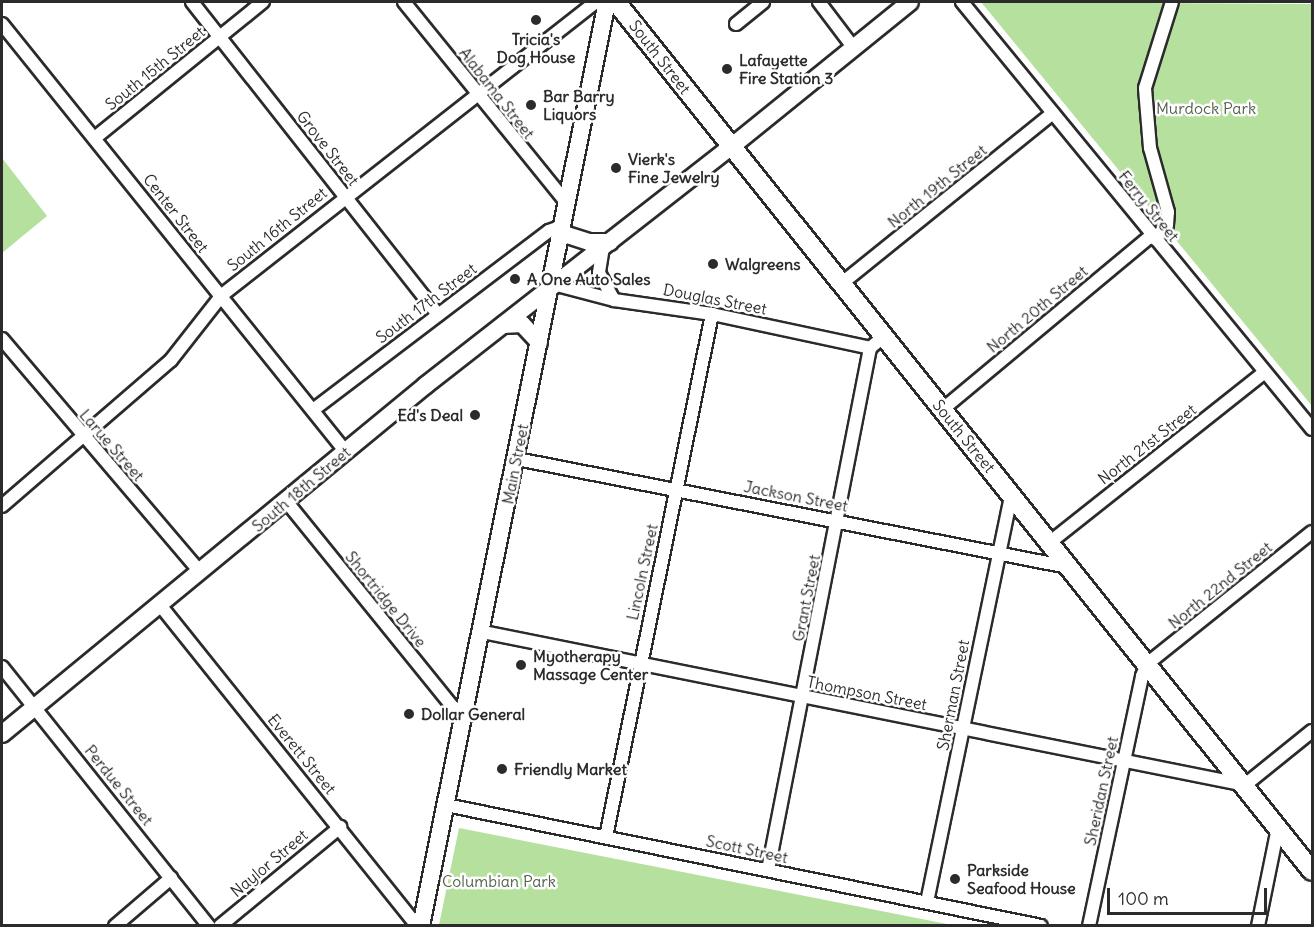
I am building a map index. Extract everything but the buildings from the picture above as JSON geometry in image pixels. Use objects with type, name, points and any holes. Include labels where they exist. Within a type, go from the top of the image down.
[{"type":"main road","name":"Main Street","points":[[419,926],[483,632],[539,342],[554,284],[566,202],[607,2]]},
{"type":"main road","name":"South Street","points":[[616,2],[841,284],[877,343],[943,409],[1312,871]]},
{"type":"main road","name":"South 18th Street","points":[[2,734],[503,325],[731,147],[910,2]]},
{"type":"main road","points":[[562,229],[589,242],[606,244]]},
{"type":"main road","points":[[503,325],[522,324],[539,342]]},
{"type":"street","name":"Grove Street","points":[[192,2],[438,315]]},
{"type":"street","name":"South 15th Street","points":[[96,137],[263,2]]},
{"type":"street","name":"Alabama Street","points":[[404,2],[566,202]]},
{"type":"street","name":"South 16th Street","points":[[2,507],[171,360],[222,295],[344,196],[596,2]]},
{"type":"street","points":[[735,24],[763,2]]},
{"type":"street","points":[[819,2],[853,47]]},
{"type":"street","name":"Ferry Street","points":[[962,2],[1312,429]]},
{"type":"street","points":[[1154,237],[1167,225],[1168,212],[1150,148],[1145,88],[1172,2]]},
{"type":"street","name":"Center Street","points":[[2,24],[96,137],[346,452]]},
{"type":"street","name":"North 19th Street","points":[[841,284],[1053,113]]},
{"type":"street","name":"South 17th Street","points":[[312,410],[549,231],[562,229]]},
{"type":"street","name":"North 20th Street","points":[[943,409],[1154,237]]},
{"type":"street","points":[[606,244],[599,273],[614,300]]},
{"type":"street","name":"Douglas Street","points":[[554,284],[614,300],[712,314],[877,343]]},
{"type":"street","name":"Lincoln Street","points":[[606,837],[639,664],[712,314]]},
{"type":"street","name":"Larue Street","points":[[2,339],[83,438],[200,572]]},
{"type":"street","name":"Grant Street","points":[[768,870],[838,521],[877,343]]},
{"type":"street","name":"North 21st Street","points":[[1049,543],[1265,372]]},
{"type":"street","name":"Jackson Street","points":[[517,459],[998,551],[1068,567]]},
{"type":"street","name":"Sherman Street","points":[[927,902],[1011,495]]},
{"type":"street","name":"Shortridge Drive","points":[[286,501],[453,707],[465,713]]},
{"type":"street","name":"North 22nd Street","points":[[1148,664],[1312,532]]},
{"type":"street","name":"Everett Street","points":[[160,605],[419,926]]},
{"type":"street","name":"Thompson Street","points":[[483,632],[1245,785]]},
{"type":"street","name":"Sheridan Street","points":[[1089,926],[1123,762],[1148,664]]},
{"type":"street","name":"Perdue Street","points":[[2,667],[209,926]]},
{"type":"street","points":[[1245,785],[1312,731]]},
{"type":"street","name":"Scott Street","points":[[446,805],[1041,926]]},
{"type":"street","name":"Naylor Street","points":[[220,926],[340,827]]},
{"type":"street","points":[[1258,926],[1278,828]]},
{"type":"street","points":[[115,926],[171,878]]},
{"type":"green space","name":"Murdock Park","points":[[981,2],[1312,4],[1312,406]]},
{"type":"green space","points":[[2,158],[47,216],[2,253]]},
{"type":"green space","name":"Columbian Park","points":[[459,828],[952,925],[439,925]]},
{"type":"place","name":"Tricia's Dog House","points":[[536,20]]},
{"type":"place","name":"Lafayette Fire Station 3","points":[[727,69]]},
{"type":"place","name":"Bar Barry Liquors","points":[[531,105]]},
{"type":"place","name":"Vierk's Fine Jewelry","points":[[616,168]]},
{"type":"place","name":"Walgreens","points":[[713,264]]},
{"type":"place","name":"A One Auto Sales","points":[[515,279]]},
{"type":"place","name":"Ed's Deal","points":[[475,415]]},
{"type":"place","name":"Myotherapy Massage Center","points":[[521,665]]},
{"type":"place","name":"Dollar General","points":[[409,714]]},
{"type":"place","name":"Friendly Market","points":[[502,769]]},
{"type":"place","name":"Parkside Seafood House","points":[[955,879]]}]
